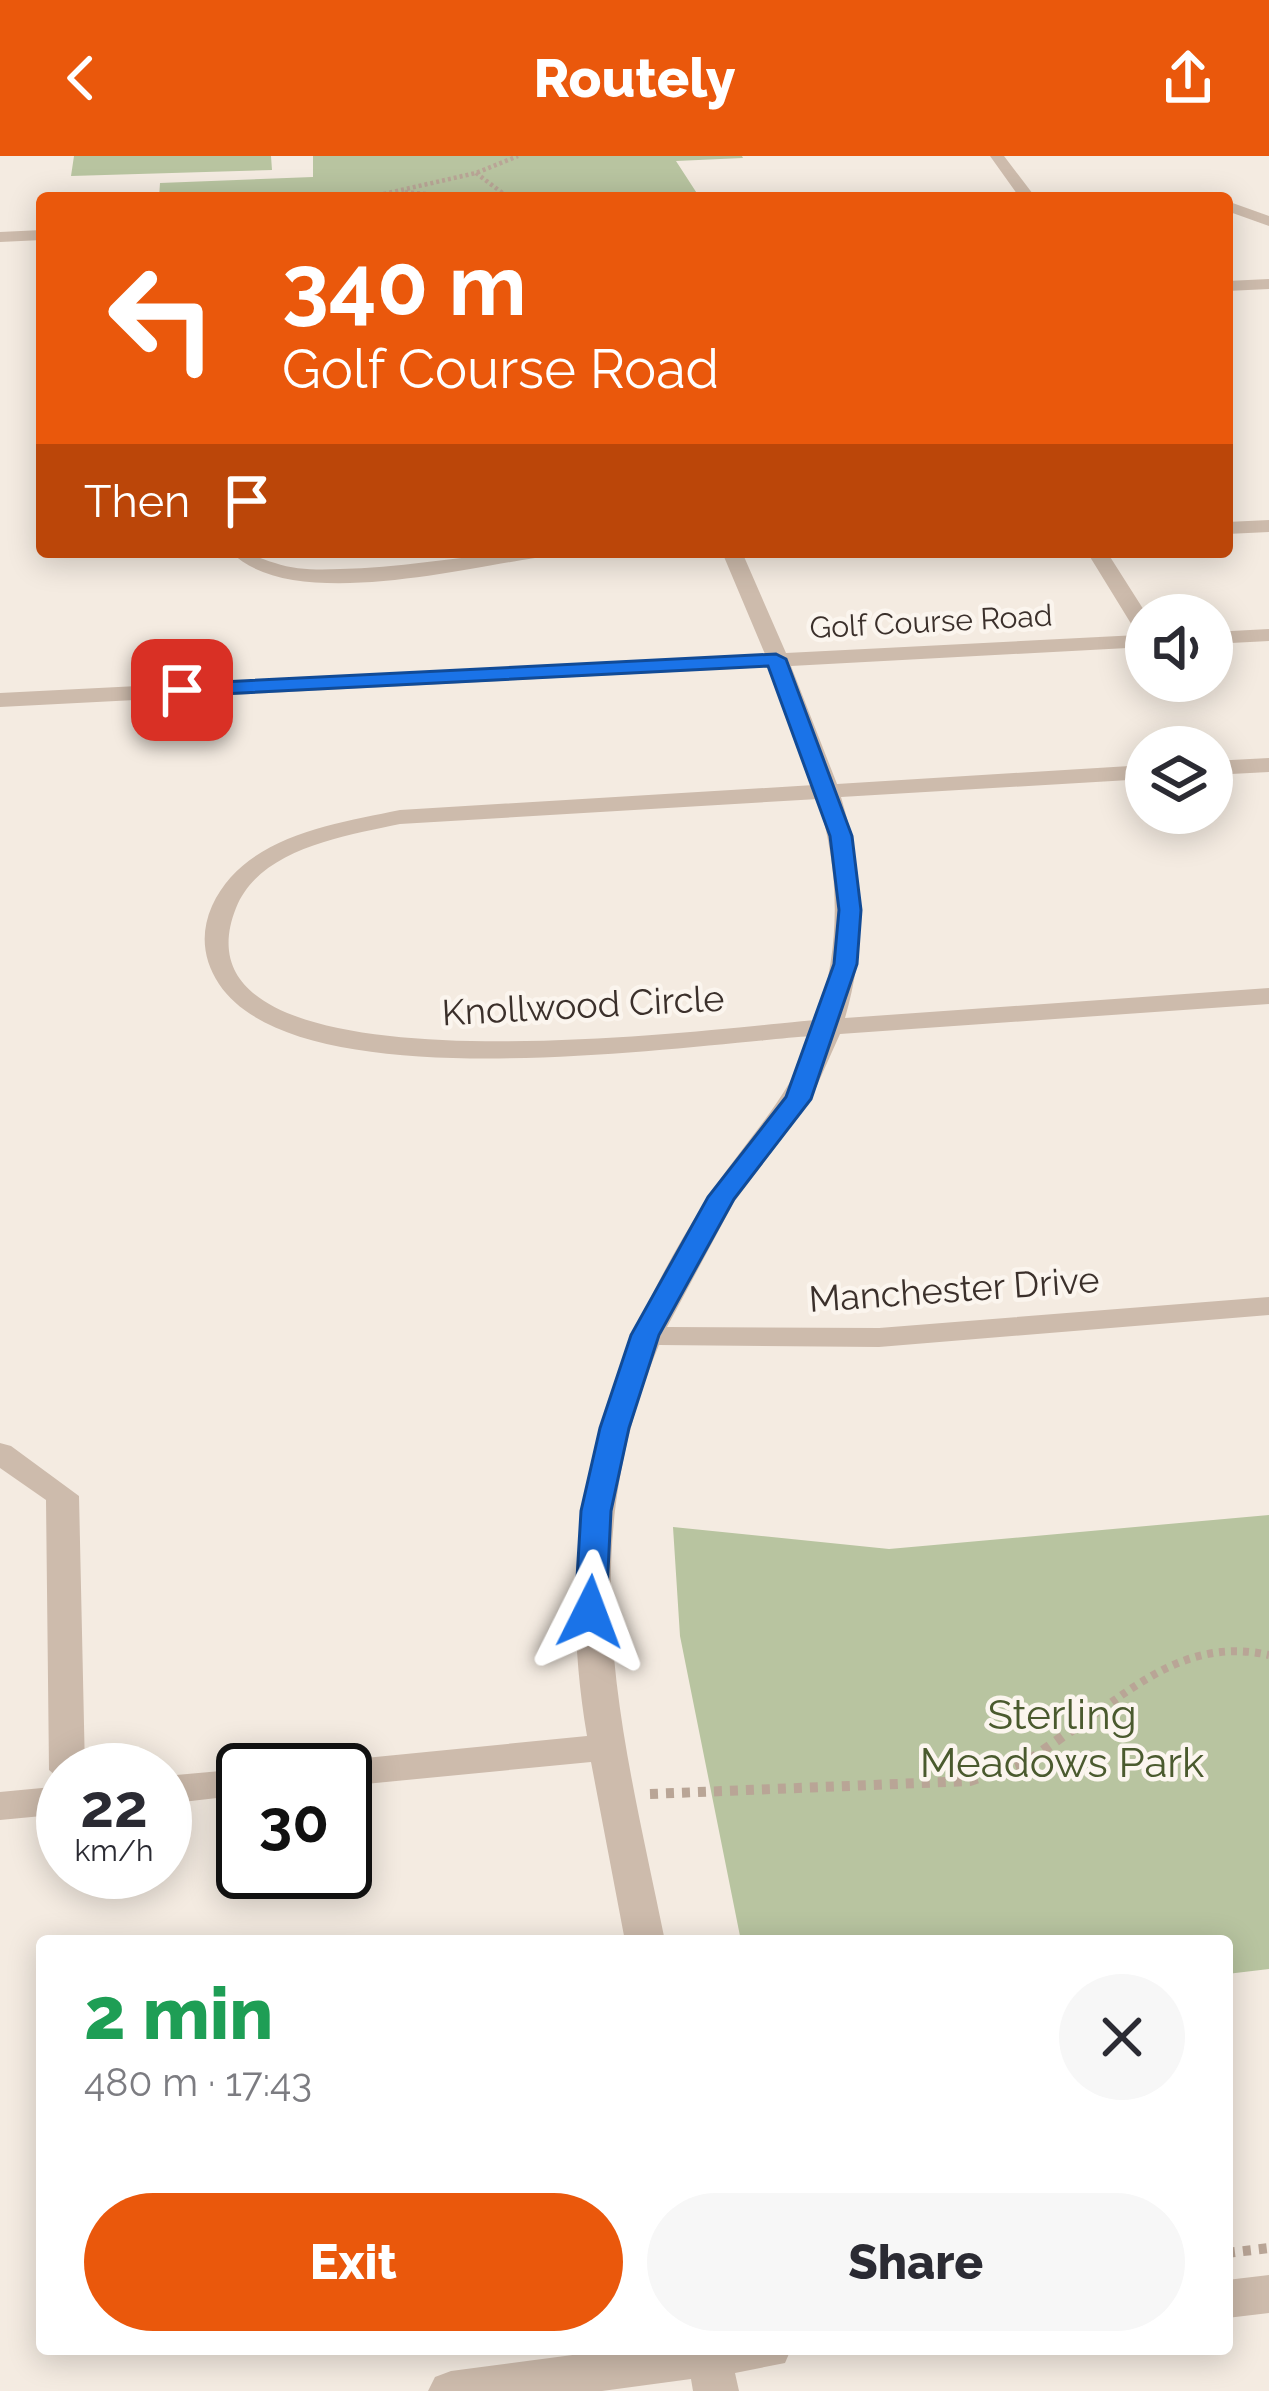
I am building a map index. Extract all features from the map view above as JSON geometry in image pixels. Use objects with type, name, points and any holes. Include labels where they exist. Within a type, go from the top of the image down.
[{"type":"street","points":[[997,156],[1023,192]]},
{"type":"street","points":[[1233,208],[1269,221]]},
{"type":"street","points":[[0,237],[36,235]]},
{"type":"street","points":[[1233,286],[1269,284]]},
{"type":"street","points":[[1233,528],[1269,526]]},
{"type":"street","points":[[249,558],[271,574],[335,576],[485,558]]},
{"type":"street","points":[[644,1935],[590,1612],[596,1511],[614,1428],[645,1335],[722,1197],[798,1099],[846,964],[850,910],[841,836],[828,790],[734,558]]},
{"type":"street","points":[[1101,558],[1125,597]]},
{"type":"street","points":[[1233,637],[1269,634]]},
{"type":"street","name":"Golf Course Road","points":[[0,700],[1125,642]]},
{"type":"street","points":[[1233,768],[1269,765]]},
{"type":"street","name":"Knollwood Circle","points":[[1125,773],[455,810],[336,831],[255,866],[225,904],[215,946],[226,975],[247,1001],[293,1023],[398,1048],[470,1052],[1269,996]]},
{"type":"street","name":"Manchester Drive","points":[[645,1335],[714,1341],[839,1337],[1269,1306]]},
{"type":"street","points":[[0,1453],[62,1496],[67,1743]]},
{"type":"street","points":[[372,1769],[611,1747]]},
{"type":"street","points":[[0,1806],[36,1803]]},
{"type":"street","points":[[1233,2298],[1269,2294]]},
{"type":"street","points":[[451,2391],[711,2365],[747,2355]]},
{"type":"path","points":[[393,192],[476,173],[518,156]]},
{"type":"path","points":[[476,173],[501,192]]},
{"type":"path","points":[[398,191],[408,192]]},
{"type":"path","points":[[619,1796],[970,1780],[1028,1761],[1172,1660],[1251,1651],[1269,1655]]},
{"type":"path","points":[[1233,2251],[1269,2248]]},
{"type":"green space","points":[[74,156],[271,156],[272,170],[71,176]]},
{"type":"green space","points":[[313,156],[743,158],[676,161],[696,192],[159,192],[160,183],[313,177]]},
{"type":"green space","name":"Sterling Meadows Park","points":[[1269,1515],[1269,1969],[1233,1973],[1233,1935],[740,1935],[680,1636],[673,1527],[889,1549]]},
{"type":"route","points":[[182,690],[776,659],[828,790],[841,836],[850,910],[846,964],[798,1099],[722,1197],[645,1335],[614,1428],[596,1511],[590,1612]]}]
